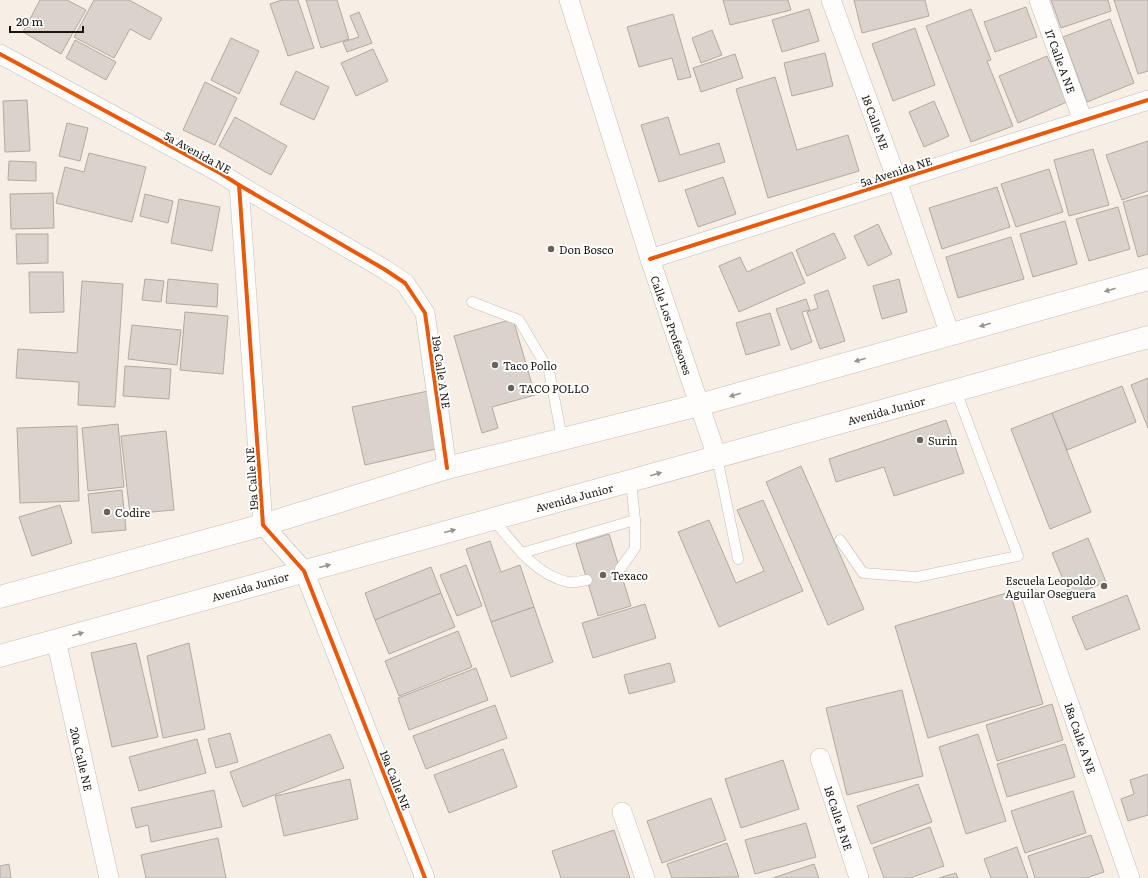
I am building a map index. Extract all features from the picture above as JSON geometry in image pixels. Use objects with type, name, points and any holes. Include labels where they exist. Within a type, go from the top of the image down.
[{"type":"main road","points":[[0,597],[263,524],[447,468],[698,405],[1148,279]]},
{"type":"main road","name":"Avenida Junior","points":[[0,656],[1148,337]]},
{"type":"street","name":"Calle Los Profesores","points":[[569,0],[650,259],[698,405],[717,457]]},
{"type":"street","name":"18 Calle NE","points":[[831,0],[897,180],[950,334]]},
{"type":"street","name":"17 Calle A NE","points":[[1039,0],[1083,121]]},
{"type":"street","name":"5a Avenida NE","points":[[0,54],[220,173],[384,269],[405,283]]},
{"type":"street","name":"5a Avenida NE","points":[[650,259],[1148,100]]},
{"type":"street","name":"19a Calle NE","points":[[240,186],[263,524],[304,571],[422,877]]},
{"type":"street","name":"19a Calle A NE","points":[[405,283],[425,312],[447,468]]},
{"type":"street","name":"18a Calle A NE","points":[[1032,598],[1130,878]]},
{"type":"street","name":"20a Calle NE","points":[[56,640],[108,878]]},
{"type":"street","name":"18 Calle B NE","points":[[820,758],[859,878]]},
{"type":"street","points":[[622,812],[645,878]]},
{"type":"lane","points":[[472,302],[518,320],[549,371],[562,438]]},
{"type":"lane","points":[[840,540],[863,573],[917,577],[1018,556],[956,391]]},
{"type":"lane","name":"Calle Los Profesores","points":[[717,457],[738,559]]},
{"type":"lane","points":[[620,569],[635,548],[635,520],[631,481]]},
{"type":"lane","points":[[493,519],[529,561],[550,576],[570,582],[587,580]]},
{"type":"lane","points":[[522,553],[635,520]]},
{"type":"building","points":[[40,0],[67,0],[86,10],[61,54],[23,32]]},
{"type":"building","points":[[94,0],[129,0],[162,18],[150,40],[130,29],[114,58],[74,37]]},
{"type":"building","points":[[282,0],[298,0],[314,48],[288,56],[270,4]]},
{"type":"building","points":[[306,0],[337,0],[349,39],[321,48]]},
{"type":"building","points":[[723,0],[788,0],[791,10],[730,25]]},
{"type":"building","points":[[854,0],[925,0],[929,16],[862,33]]},
{"type":"building","points":[[1051,0],[1108,0],[1111,11],[1061,28]]},
{"type":"building","points":[[1114,0],[1148,0],[1148,71],[1138,74]]},
{"type":"building","points":[[1026,7],[1037,37],[995,52],[984,22]]},
{"type":"building","points":[[809,9],[819,41],[782,52],[772,20]]},
{"type":"building","points":[[971,9],[991,60],[987,61],[1013,126],[971,142],[926,26]]},
{"type":"building","points":[[359,12],[372,43],[347,52],[343,42],[359,37],[350,16]]},
{"type":"building","points":[[673,14],[691,77],[678,80],[672,58],[639,67],[627,27]]},
{"type":"building","points":[[1110,19],[1134,83],[1087,102],[1063,37]]},
{"type":"building","points":[[915,28],[935,85],[893,101],[872,44]]},
{"type":"building","points":[[712,30],[722,55],[701,63],[692,38]]},
{"type":"building","points":[[231,38],[259,51],[239,94],[211,80]]},
{"type":"building","points":[[75,40],[116,62],[106,80],[66,58]]},
{"type":"building","points":[[373,49],[388,81],[356,96],[341,63]]},
{"type":"building","points":[[825,53],[833,86],[792,96],[784,63]]},
{"type":"building","points":[[735,54],[743,78],[701,92],[693,68]]},
{"type":"building","points":[[1047,56],[1067,102],[1018,123],[999,76]]},
{"type":"building","points":[[296,71],[329,87],[314,120],[280,104]]},
{"type":"building","points":[[775,77],[797,150],[848,135],[859,171],[768,198],[736,89]]},
{"type":"building","points":[[205,82],[237,98],[215,145],[183,130]]},
{"type":"building","points":[[27,100],[30,151],[5,152],[3,101]]},
{"type":"building","points":[[934,101],[949,136],[924,147],[909,112]]},
{"type":"building","points":[[235,117],[287,146],[271,175],[219,146]]},
{"type":"building","points":[[668,117],[680,155],[719,143],[725,162],[659,182],[641,125]]},
{"type":"building","points":[[67,123],[88,128],[80,161],[59,156]]},
{"type":"building","points":[[1148,141],[1148,191],[1122,200],[1106,155]]},
{"type":"building","points":[[1093,149],[1109,205],[1069,216],[1054,160]]},
{"type":"building","points":[[89,153],[146,167],[132,222],[56,203],[65,167],[84,172]]},
{"type":"building","points":[[9,161],[36,162],[36,181],[8,180]]},
{"type":"building","points":[[1049,169],[1063,212],[1016,227],[1001,184]]},
{"type":"building","points":[[723,177],[736,214],[698,227],[685,190]]},
{"type":"building","points":[[997,187],[1010,227],[942,249],[929,208]]},
{"type":"building","points":[[53,193],[54,228],[11,229],[10,194]]},
{"type":"building","points":[[145,194],[173,201],[168,223],[140,216]]},
{"type":"building","points":[[1148,195],[1148,254],[1138,257],[1123,202]]},
{"type":"building","points":[[179,199],[220,207],[212,251],[171,243]]},
{"type":"building","points":[[1118,207],[1130,249],[1089,261],[1076,219]]},
{"type":"building","points":[[1065,221],[1077,264],[1033,277],[1020,234]]},
{"type":"building","points":[[878,224],[892,254],[868,266],[854,236]]},
{"type":"building","points":[[834,233],[846,258],[807,276],[796,250]]},
{"type":"building","points":[[16,234],[48,234],[48,263],[17,264]]},
{"type":"building","points":[[1011,237],[1024,279],[958,298],[946,257]]},
{"type":"building","points":[[792,252],[805,283],[739,312],[719,266],[740,257],[747,272]]},
{"type":"building","points":[[29,272],[63,272],[64,312],[30,313]]},
{"type":"building","points":[[145,279],[164,281],[161,302],[142,300]]},
{"type":"building","points":[[168,279],[218,284],[217,307],[166,303]]},
{"type":"building","points":[[899,279],[907,312],[882,319],[873,286]]},
{"type":"building","points":[[82,281],[123,284],[115,407],[78,405],[79,382],[16,378],[18,349],[77,353]]},
{"type":"building","points":[[828,290],[845,341],[820,349],[807,312],[818,308],[814,295]]},
{"type":"building","points":[[806,299],[810,310],[802,312],[812,342],[791,350],[776,309]]},
{"type":"building","points":[[185,312],[228,316],[223,374],[180,370]]},
{"type":"building","points":[[770,313],[780,345],[746,355],[736,323]]},
{"type":"building","name":"Taco Pollo","points":[[513,319],[535,395],[492,407],[498,428],[482,433],[454,336]]},
{"type":"building","points":[[132,325],[181,330],[177,365],[128,359]]},
{"type":"building","points":[[125,366],[171,369],[169,399],[123,396]]},
{"type":"building","points":[[1148,378],[1148,428],[1131,385]]},
{"type":"building","points":[[1122,386],[1136,422],[1067,450],[1052,413]]},
{"type":"building","points":[[428,391],[440,448],[365,465],[352,407]]},
{"type":"building","points":[[1052,413],[1091,512],[1050,529],[1011,429]]},
{"type":"building","name":"Surin","points":[[946,420],[964,473],[894,496],[884,467],[836,482],[829,459]]},
{"type":"building","points":[[118,424],[124,487],[88,491],[82,428]]},
{"type":"building","points":[[77,426],[79,501],[20,503],[17,428]]},
{"type":"building","points":[[166,431],[174,510],[130,514],[121,436]]},
{"type":"building","points":[[801,466],[864,609],[828,625],[766,482]]},
{"type":"building","name":"Codire","points":[[122,490],[126,530],[92,533],[88,494]]},
{"type":"building","points":[[763,500],[803,591],[719,627],[678,532],[709,520],[736,583],[764,571],[737,510]]},
{"type":"building","points":[[60,505],[72,543],[32,556],[19,517]]},
{"type":"building","name":"Texaco","points":[[609,534],[631,606],[598,616],[576,544]]},
{"type":"building","points":[[1088,538],[1106,582],[1070,596],[1052,553]]},
{"type":"building","points":[[490,541],[501,572],[520,565],[534,607],[491,622],[466,549]]},
{"type":"building","points":[[466,565],[482,606],[457,616],[440,575]]},
{"type":"building","points":[[431,567],[441,593],[375,620],[365,593]]},
{"type":"building","points":[[1010,592],[1043,704],[928,738],[895,626]]},
{"type":"building","points":[[441,593],[455,627],[389,654],[375,620]]},
{"type":"building","points":[[1127,595],[1140,629],[1086,650],[1072,617]]},
{"type":"building","points":[[645,604],[656,638],[593,658],[582,623]]},
{"type":"building","points":[[534,607],[553,662],[511,677],[491,622]]},
{"type":"building","points":[[458,631],[472,667],[399,696],[385,661]]},
{"type":"building","points":[[136,643],[158,737],[112,747],[91,653]]},
{"type":"building","points":[[189,643],[205,729],[163,738],[147,656]]},
{"type":"building","points":[[670,663],[675,682],[629,694],[624,675]]},
{"type":"building","points":[[476,668],[488,700],[409,730],[398,698]]},
{"type":"building","points":[[902,690],[923,776],[847,795],[826,708]]},
{"type":"building","points":[[1052,704],[1063,740],[997,761],[986,725]]},
{"type":"building","points":[[495,705],[507,738],[426,769],[413,736]]},
{"type":"building","points":[[230,733],[238,762],[216,768],[208,739]]},
{"type":"building","points":[[330,734],[344,768],[243,807],[230,772]]},
{"type":"building","points":[[978,734],[1006,821],[966,834],[939,747]]},
{"type":"building","points":[[197,739],[206,773],[139,791],[129,757]]},
{"type":"building","points":[[1065,744],[1075,777],[1007,797],[997,764]]},
{"type":"building","points":[[503,749],[517,787],[449,813],[434,775]]},
{"type":"building","points":[[783,760],[799,809],[741,828],[725,779]]},
{"type":"building","points":[[1148,774],[1148,815],[1128,821],[1121,799],[1134,794],[1130,780]]},
{"type":"building","points":[[350,779],[358,819],[284,836],[275,796]]},
{"type":"building","points":[[918,784],[932,822],[871,844],[857,806]]},
{"type":"building","points":[[214,790],[222,827],[151,842],[148,825],[136,828],[131,808]]},
{"type":"building","points":[[1073,791],[1086,833],[1025,853],[1011,811]]},
{"type":"building","points":[[711,798],[726,840],[662,863],[647,821]]},
{"type":"building","points":[[806,823],[816,857],[755,874],[745,840]]},
{"type":"building","points":[[930,827],[944,866],[910,878],[884,878],[873,848]]},
{"type":"building","points":[[614,830],[630,878],[561,878],[552,851]]},
{"type":"building","points":[[1091,835],[1104,872],[1086,878],[1035,878],[1028,856]]},
{"type":"building","points":[[218,838],[226,878],[146,878],[141,855]]},
{"type":"building","points":[[727,843],[739,877],[672,878],[667,864]]},
{"type":"building","points":[[1017,847],[1028,878],[991,878],[984,859]]},
{"type":"building","points":[[9,864],[11,878],[0,878],[0,866]]},
{"type":"building","points":[[814,864],[819,878],[773,878]]},
{"type":"building","points":[[956,873],[958,878],[939,878]]},
{"type":"cycle path","points":[[0,54],[220,173],[384,269],[405,283],[425,313],[447,468]]},
{"type":"cycle path","points":[[650,259],[1148,100]]},
{"type":"cycle path","points":[[239,185],[263,525],[304,571],[425,878]]},
{"type":"place","name":"Don Bosco","points":[[551,249]]},
{"type":"place","name":"Taco Pollo","points":[[495,365]]},
{"type":"place","name":"TACO POLLO","points":[[511,388]]},
{"type":"place","name":"Surin","points":[[920,440]]},
{"type":"place","name":"Codire","points":[[107,512]]},
{"type":"place","name":"Texaco","points":[[603,575]]},
{"type":"place","name":"Escuela Leopoldo Aguilar Oseguera","points":[[1104,586]]}]
